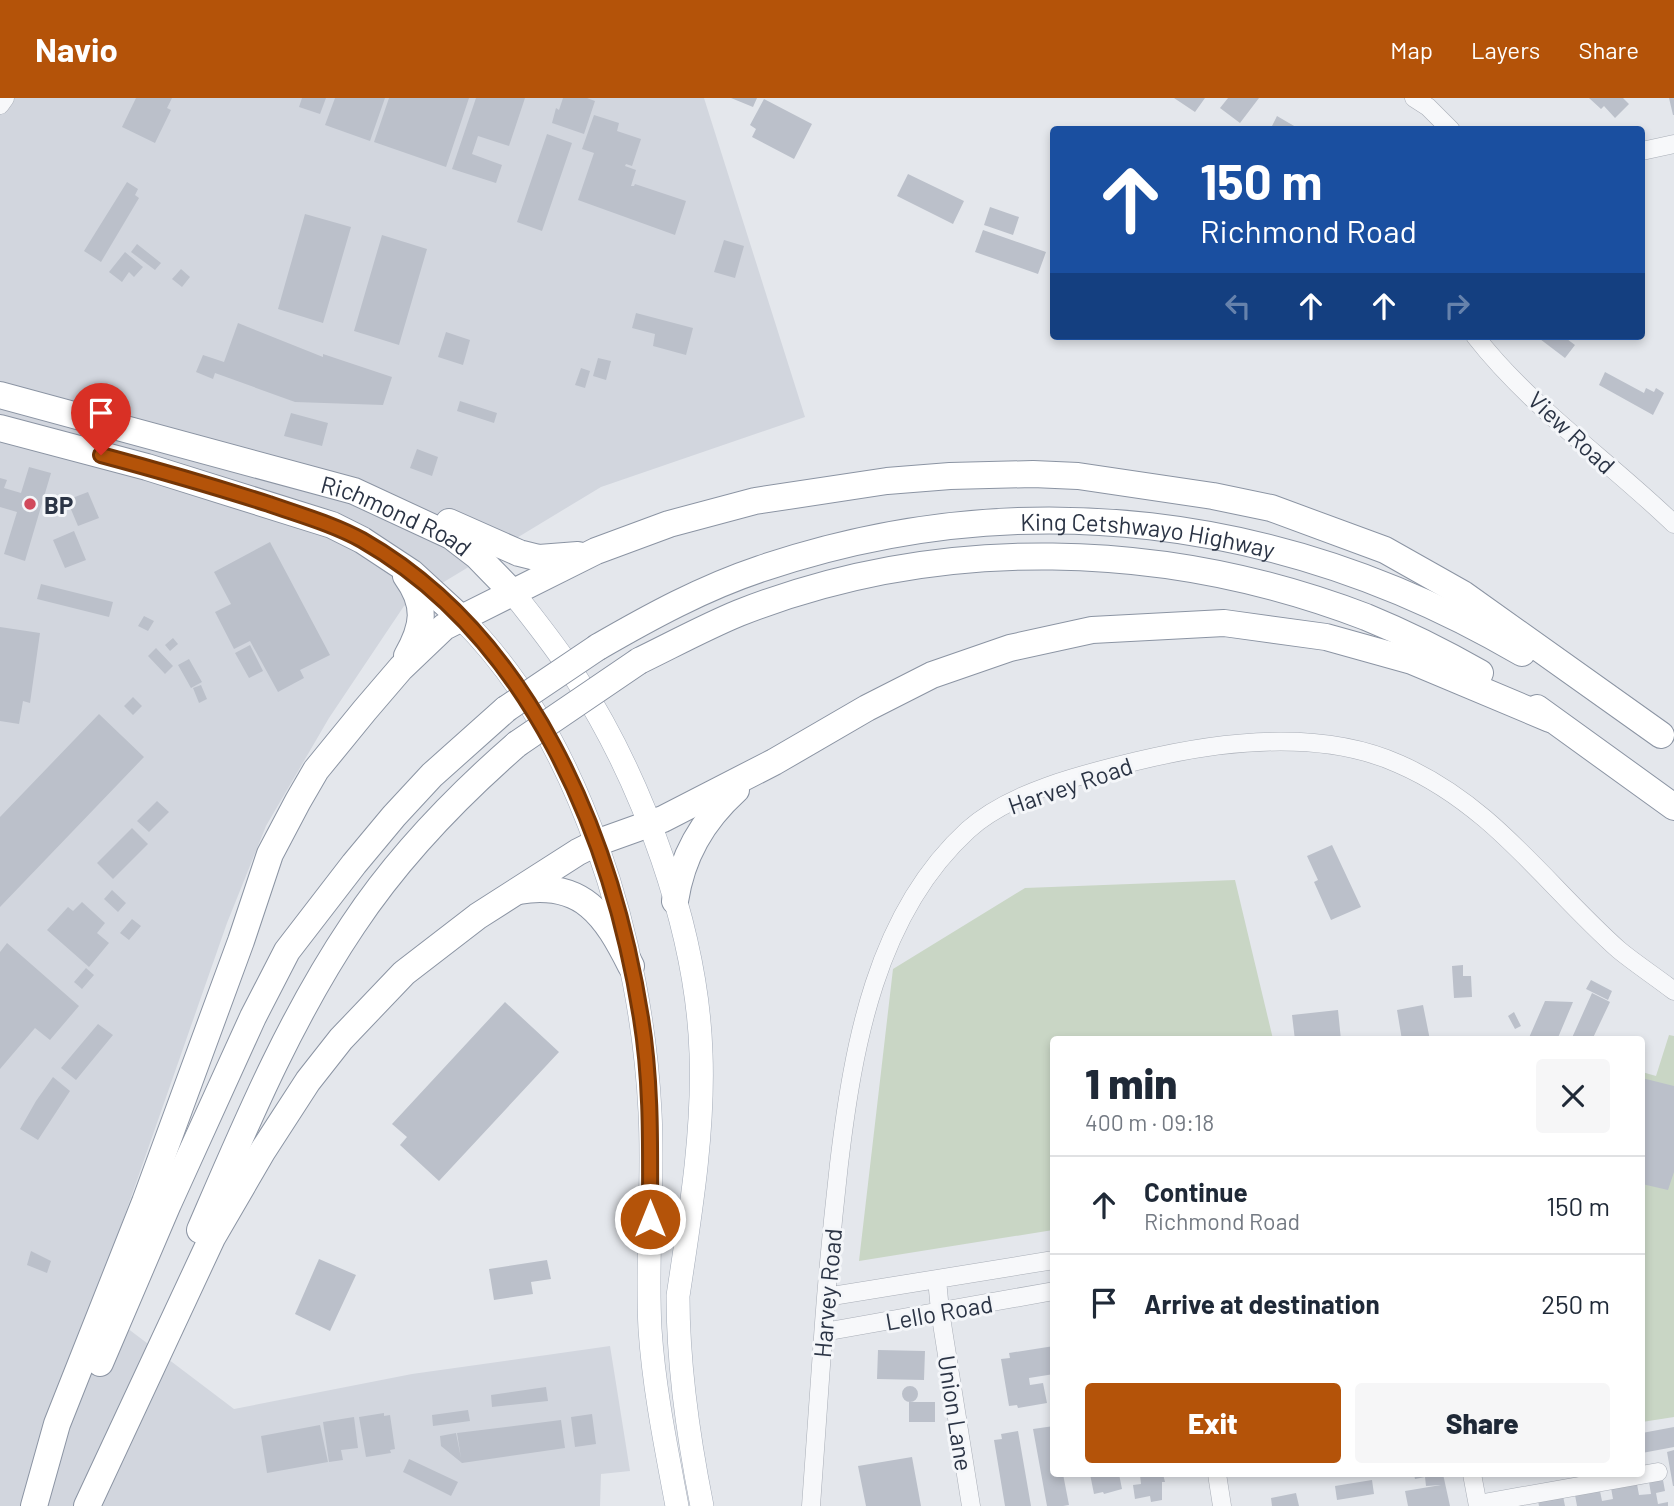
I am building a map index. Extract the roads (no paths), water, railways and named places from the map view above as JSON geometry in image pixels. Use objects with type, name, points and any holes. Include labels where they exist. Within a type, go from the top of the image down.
[{"type":"highway","name":"Richmond Road","points":[[0,395],[354,491],[452,536],[477,556],[513,593]]},
{"type":"highway","name":"Richmond Road","points":[[0,428],[146,467],[319,521],[362,540],[391,558],[412,573],[462,619]]},
{"type":"highway","points":[[36,1506],[57,1424],[145,1202],[241,941],[270,853],[316,770],[401,668],[444,627],[596,551],[669,524],[755,501],[887,481],[950,476],[1078,476],[1213,496],[1270,508],[1385,550],[1463,594],[1667,740]]},
{"type":"highway","points":[[390,506],[457,523],[519,553],[539,558],[565,557],[596,551]]},
{"type":"highway","name":"King Cetshwayo Highway","points":[[36,1506],[167,1204],[253,1017],[288,951],[394,816],[432,775],[506,709],[598,647],[681,602],[759,569],[844,544],[919,529],[998,522],[1062,521],[1126,524],[1182,531],[1250,542],[1368,578],[1416,597],[1504,643],[1667,740]]},
{"type":"highway","points":[[391,558],[408,578],[421,605],[417,638],[401,668]]},
{"type":"highway","name":"King Cetshwayo Highway","points":[[85,1506],[262,1089],[317,984],[353,925],[418,840],[462,793],[517,744],[639,661],[739,613],[860,576],[974,558],[1111,558],[1247,580],[1368,618],[1430,645],[1493,680],[1674,807]]},
{"type":"highway","points":[[85,1506],[212,1238],[308,1081],[341,1039],[404,973],[478,916],[596,843],[649,824],[774,762],[822,733],[932,675],[1010,648],[1092,630],[1224,622],[1326,637],[1364,646],[1454,677],[1550,719]]},
{"type":"highway","points":[[675,901],[685,858],[713,813],[735,791],[774,762]]},
{"type":"highway","points":[[519,891],[536,888],[556,891],[588,903],[603,916],[631,966]]},
{"type":"main road","name":"Richmond Road","points":[[513,593],[576,677],[597,713],[649,824],[675,901],[688,954],[697,1004],[701,1052],[701,1113],[678,1296],[678,1325],[686,1424],[702,1506]]},
{"type":"main road","name":"Richmond Road","points":[[462,619],[492,652],[539,721],[596,843],[621,918],[641,1020],[650,1113],[650,1328],[659,1409],[677,1506]]},
{"type":"street","points":[[0,105],[5,98]]},
{"type":"street","points":[[1414,98],[1428,107],[1447,126]]},
{"type":"street","points":[[1645,150],[1674,145]]},
{"type":"street","name":"View Road","points":[[1478,340],[1490,356],[1573,436],[1674,524]]},
{"type":"street","name":"Harvey Road","points":[[811,1506],[830,1245],[846,1107],[868,1005],[890,942],[917,892],[935,866],[971,828],[1017,800],[1092,772],[1207,747],[1261,742],[1343,748],[1396,762],[1458,796],[1484,816],[1521,849],[1619,949],[1674,991]]},
{"type":"street","name":"Lello Road","points":[[826,1297],[1050,1261]]},
{"type":"street","name":"Union Lane","points":[[937,1279],[971,1506]]},
{"type":"street","name":"Lello Road","points":[[824,1332],[1050,1292]]},
{"type":"street","points":[[1645,1474],[1658,1472]]},
{"type":"street","points":[[1217,1477],[1222,1506]]},
{"type":"street","points":[[1473,1477],[1478,1505],[1631,1477]]},
{"type":"place","name":"BP","points":[[30,504]]}]
